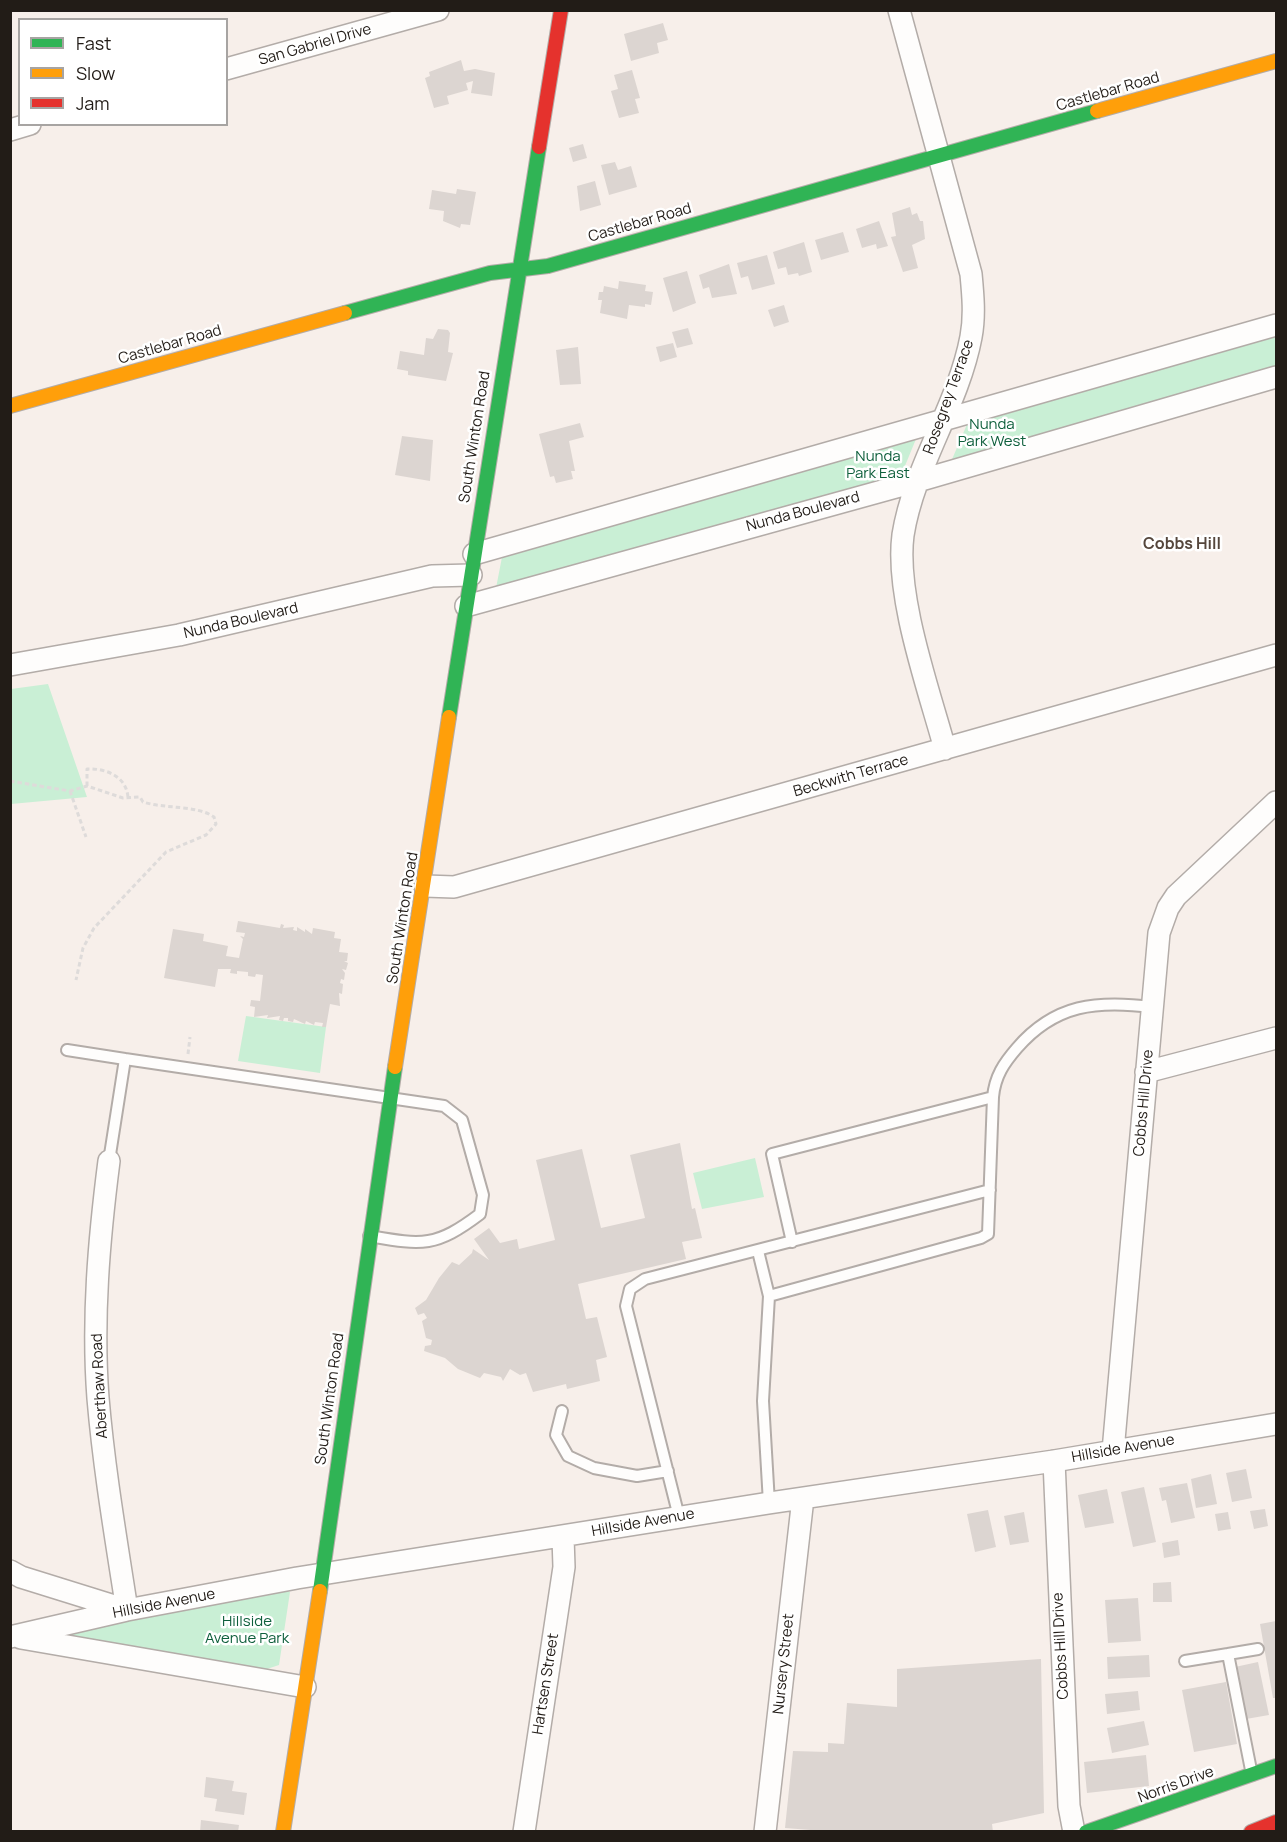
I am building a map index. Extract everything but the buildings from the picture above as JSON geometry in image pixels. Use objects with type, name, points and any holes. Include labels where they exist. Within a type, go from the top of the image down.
[{"type":"main road","name":"South Winton Road","points":[[283,1832],[322,1575],[369,1236],[425,886],[472,564],[561,10]]},
{"type":"main road","name":"Castlebar Road","points":[[10,406],[490,273],[518,272],[549,266],[1276,61]]},
{"type":"main road","name":"Norris Drive","points":[[1086,1832],[1152,1811],[1276,1766]]},
{"type":"main road","points":[[1251,1832],[1276,1822]]},
{"type":"street","name":"San Gabriel Drive","points":[[228,68],[438,10]]},
{"type":"street","name":"Rosegrey Terrace","points":[[899,10],[971,274],[974,314],[967,357],[918,481],[903,536],[904,580],[915,637],[945,749]]},
{"type":"street","name":"Nunda Boulevard","points":[[10,665],[179,635],[432,576],[942,420],[1276,325]]},
{"type":"street","name":"Nunda Boulevard","points":[[466,606],[918,481],[1276,377]]},
{"type":"street","name":"Beckwith Terrace","points":[[425,886],[454,887],[1276,655]]},
{"type":"street","name":"Cobbs Hill Drive","points":[[1113,1451],[1159,933],[1168,908],[1176,896],[1276,802]]},
{"type":"street","points":[[1146,1072],[1276,1038]]},
{"type":"street","name":"Aberthaw Road","points":[[109,1161],[101,1221],[96,1317],[98,1395],[106,1476],[127,1610]]},
{"type":"street","name":"Hillside Avenue","points":[[11,1637],[127,1610],[322,1575],[803,1497],[1054,1461],[1276,1424]]},
{"type":"street","name":"Cobbs Hill Drive","points":[[1054,1461],[1069,1806],[1074,1832]]},
{"type":"street","name":"Nursery Street","points":[[765,1832],[803,1497]]},
{"type":"street","name":"Hartsen Street","points":[[524,1832],[564,1567],[564,1537]]},
{"type":"street","points":[[10,1571],[21,1577],[127,1610]]},
{"type":"street","name":"Hillside Avenue","points":[[11,1637],[305,1688]]},
{"type":"lane","points":[[769,1296],[981,1238],[988,1234],[994,1081],[1004,1063],[1033,1030],[1065,1011],[1099,1005],[1152,1007]]},
{"type":"lane","points":[[67,1050],[444,1106],[462,1120],[483,1195],[480,1214],[462,1228],[425,1244],[369,1236]]},
{"type":"lane","points":[[109,1161],[125,1059]]},
{"type":"lane","points":[[792,1242],[772,1154],[993,1097]]},
{"type":"lane","points":[[678,1517],[627,1306],[630,1289],[645,1279],[990,1190]]},
{"type":"lane","points":[[758,1251],[769,1296],[763,1401],[769,1503]]},
{"type":"lane","points":[[562,1411],[556,1435],[568,1456],[594,1468],[637,1476],[668,1471]]},
{"type":"lane","points":[[1185,1661],[1258,1649]]},
{"type":"lane","points":[[1228,1654],[1252,1775]]},
{"type":"path","points":[[87,786],[87,769],[100,768],[112,772],[128,792],[128,798]]},
{"type":"path","points":[[10,781],[70,791],[87,786],[128,798],[140,797],[143,802],[161,808],[206,812],[214,817],[216,824],[206,835],[166,852],[94,928],[83,948],[76,980]]},
{"type":"path","points":[[70,791],[86,837]]},
{"type":"green space","name":"Nunda Park West","points":[[1276,334],[1276,370],[950,464],[968,422]]},
{"type":"green space","name":"Nunda Park East","points":[[910,438],[916,439],[900,478],[496,588],[503,552]]},
{"type":"green space","points":[[48,684],[87,797],[11,804],[11,689]]},
{"type":"green space","points":[[246,1016],[326,1027],[320,1073],[238,1061]]},
{"type":"green space","points":[[755,1158],[764,1197],[702,1209],[693,1173]]},
{"type":"green space","name":"Hillside Avenue Park","points":[[284,1589],[290,1592],[279,1665],[267,1669],[67,1638],[67,1632]]},
{"type":"traffic: fast","points":[[345,313],[490,273],[548,266],[1097,111]]},
{"type":"traffic: fast","points":[[449,717],[539,147]]},
{"type":"traffic: fast","points":[[320,1591],[395,1067]]},
{"type":"traffic: fast","points":[[1086,1832],[1276,1766]]},
{"type":"traffic: slow","points":[[1097,111],[1276,61]]},
{"type":"traffic: slow","points":[[10,406],[345,313]]},
{"type":"traffic: slow","points":[[395,1067],[449,717]]},
{"type":"traffic: slow","points":[[283,1832],[320,1591]]},
{"type":"traffic: jam","points":[[539,147],[561,10]]},
{"type":"traffic: jam","points":[[1251,1832],[1276,1822]]},
{"type":"district","name":"Cobbs Hill","points":[[1182,545]]}]
